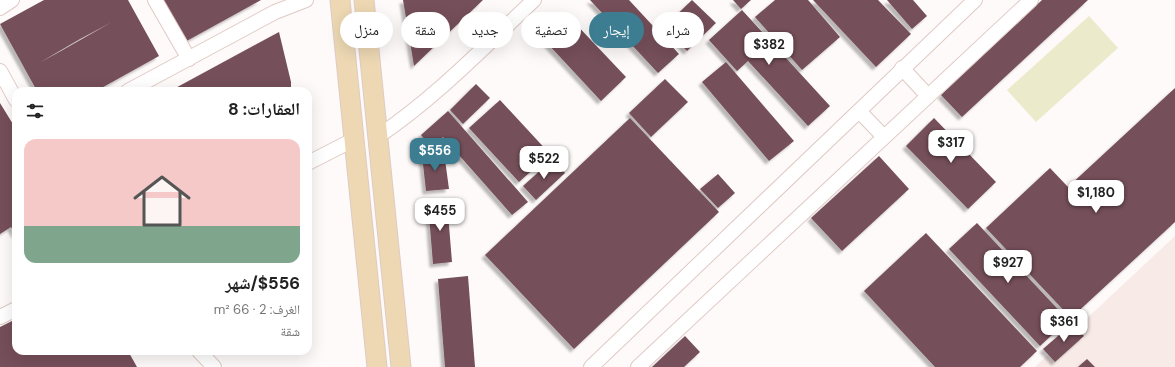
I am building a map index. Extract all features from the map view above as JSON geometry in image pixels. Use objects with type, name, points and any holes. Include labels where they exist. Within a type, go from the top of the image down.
[{"type":"main road","points":[[340,0],[377,367]]},
{"type":"main road","points":[[364,0],[401,367]]},
{"type":"street","points":[[0,8],[12,0]]},
{"type":"street","points":[[155,0],[189,59]]},
{"type":"street","points":[[136,87],[275,12],[306,0]]},
{"type":"street","points":[[377,137],[406,117],[434,94],[534,0]]},
{"type":"street","points":[[591,367],[902,68],[975,0]]},
{"type":"street","points":[[638,367],[1031,0]]},
{"type":"street","points":[[902,68],[928,96]]},
{"type":"street","points":[[0,71],[12,93]]},
{"type":"street","points":[[859,111],[884,137]]},
{"type":"street","points":[[312,161],[355,139]]},
{"type":"street","points":[[0,317],[12,311]]},
{"type":"street","points":[[202,355],[208,365]]},
{"type":"shaded area","points":[[1175,236],[1175,367],[1035,367]]},
{"type":"green space","points":[[1089,16],[1118,48],[1036,122],[1007,90]]},
{"type":"building","points":[[44,0],[128,0],[159,56],[103,87],[35,87],[0,24]],"holes":[[[112,22],[61,51],[39,63],[80,39]]]},
{"type":"building","points":[[158,0],[261,0],[183,43]]},
{"type":"building","points":[[403,0],[483,0],[470,12],[458,12],[458,24],[450,32],[450,12],[405,12]]},
{"type":"building","points":[[590,0],[629,0],[640,12],[601,12]]},
{"type":"building","points":[[692,0],[716,23],[704,35],[704,12],[680,12]]},
{"type":"building","points":[[733,0],[751,0],[741,9]]},
{"type":"building","points":[[775,0],[808,0],[840,37],[802,70],[755,17]]},
{"type":"building","points":[[813,0],[878,0],[911,34],[876,67]]},
{"type":"building","points":[[887,0],[913,0],[927,16],[912,29]]},
{"type":"building","points":[[1042,0],[1088,0],[962,117],[941,95]]},
{"type":"building","points":[[742,10],[830,106],[808,126],[748,61],[737,71],[709,40]]},
{"type":"building","points":[[644,16],[652,25],[652,48],[673,48],[679,54],[658,73],[635,48],[644,48]]},
{"type":"building","points":[[581,30],[589,38],[589,48],[599,48],[626,77],[601,101],[552,48],[581,48]]},
{"type":"building","points":[[279,32],[291,87],[177,87]]},
{"type":"building","points":[[411,48],[433,48],[414,66]]},
{"type":"building","points":[[726,62],[794,141],[769,161],[702,82]]},
{"type":"building","points":[[665,79],[688,102],[651,137],[629,113]]},
{"type":"building","points":[[476,84],[490,98],[463,124],[450,110]]},
{"type":"building","points":[[1175,88],[1175,222],[1071,318],[986,228],[1050,168],[1068,187]]},
{"type":"building","points":[[500,100],[550,154],[519,182],[469,128]]},
{"type":"building","points":[[0,103],[12,122],[12,229],[11,227],[0,234]]},
{"type":"building","points":[[448,111],[528,202],[512,215],[443,137],[431,147],[421,135]]},
{"type":"building","points":[[630,118],[719,212],[574,349],[485,255]]},
{"type":"building","points":[[934,118],[996,182],[968,209],[906,146]]},
{"type":"building","points":[[444,152],[449,189],[426,191],[422,155]]},
{"type":"building","points":[[879,156],[909,189],[842,251],[811,218]]},
{"type":"building","points":[[553,159],[565,173],[536,200],[523,186]]},
{"type":"building","points":[[718,174],[735,193],[718,208],[700,189]]},
{"type":"building","points":[[447,201],[452,262],[433,264],[428,203]]},
{"type":"building","points":[[977,223],[1068,320],[1040,346],[949,249]]},
{"type":"building","points":[[926,233],[1037,351],[1020,367],[935,367],[864,291]]},
{"type":"building","points":[[468,276],[475,367],[445,367],[438,279]]},
{"type":"building","points":[[12,321],[12,355],[130,355],[137,367],[0,367],[0,327]]},
{"type":"building","points":[[1073,323],[1084,336],[1055,362],[1043,349]]},
{"type":"building","points":[[685,336],[700,352],[684,367],[652,367]]},
{"type":"building","points":[[1087,359],[1095,367],[1078,367]]}]
